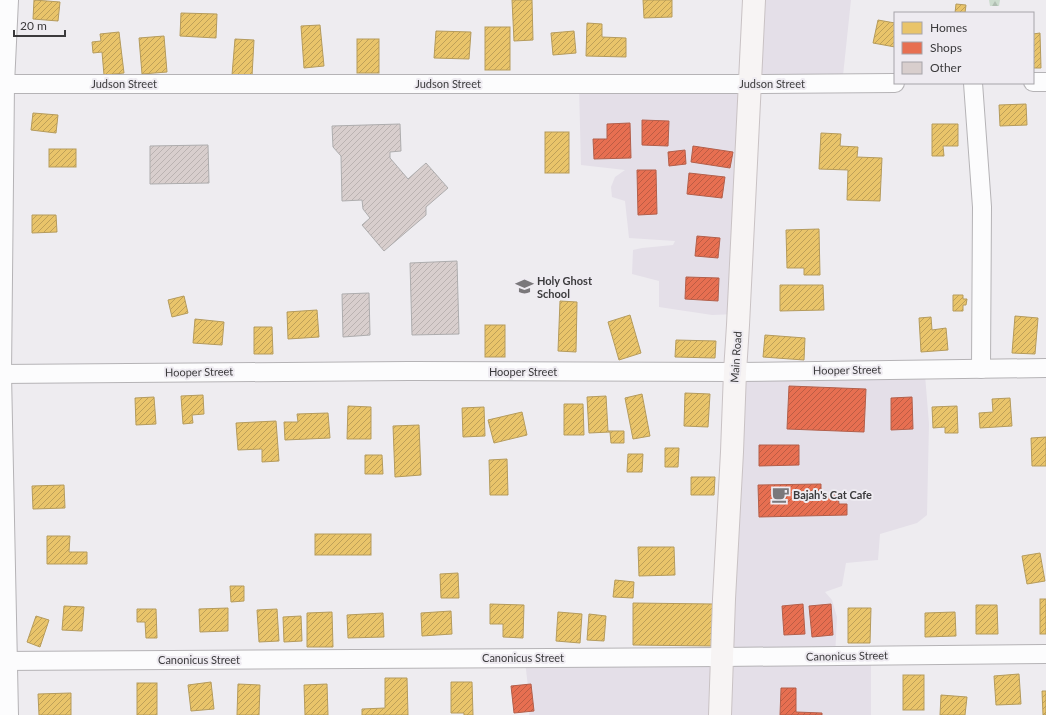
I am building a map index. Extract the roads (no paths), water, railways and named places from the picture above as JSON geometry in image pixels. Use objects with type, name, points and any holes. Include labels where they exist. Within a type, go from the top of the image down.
[{"type":"main road","name":"Main Road","points":[[720,715],[724,599],[754,0]]},
{"type":"street","points":[[9,0],[2,84],[1,374],[4,661],[9,715]]},
{"type":"street","points":[[1034,82],[1046,82]]},
{"type":"street","name":"Judson Street","points":[[2,84],[894,83]]},
{"type":"street","points":[[973,84],[982,207],[981,369]]},
{"type":"street","name":"Hooper Street","points":[[1,374],[386,371],[735,372],[1046,368]]},
{"type":"street","name":"Canonicus Street","points":[[4,661],[1046,654]]},
{"type":"place","name":"Holy Ghost School","points":[[524,287]]},
{"type":"place","name":"Bajah's Cat Cafe","points":[[780,495]]}]
